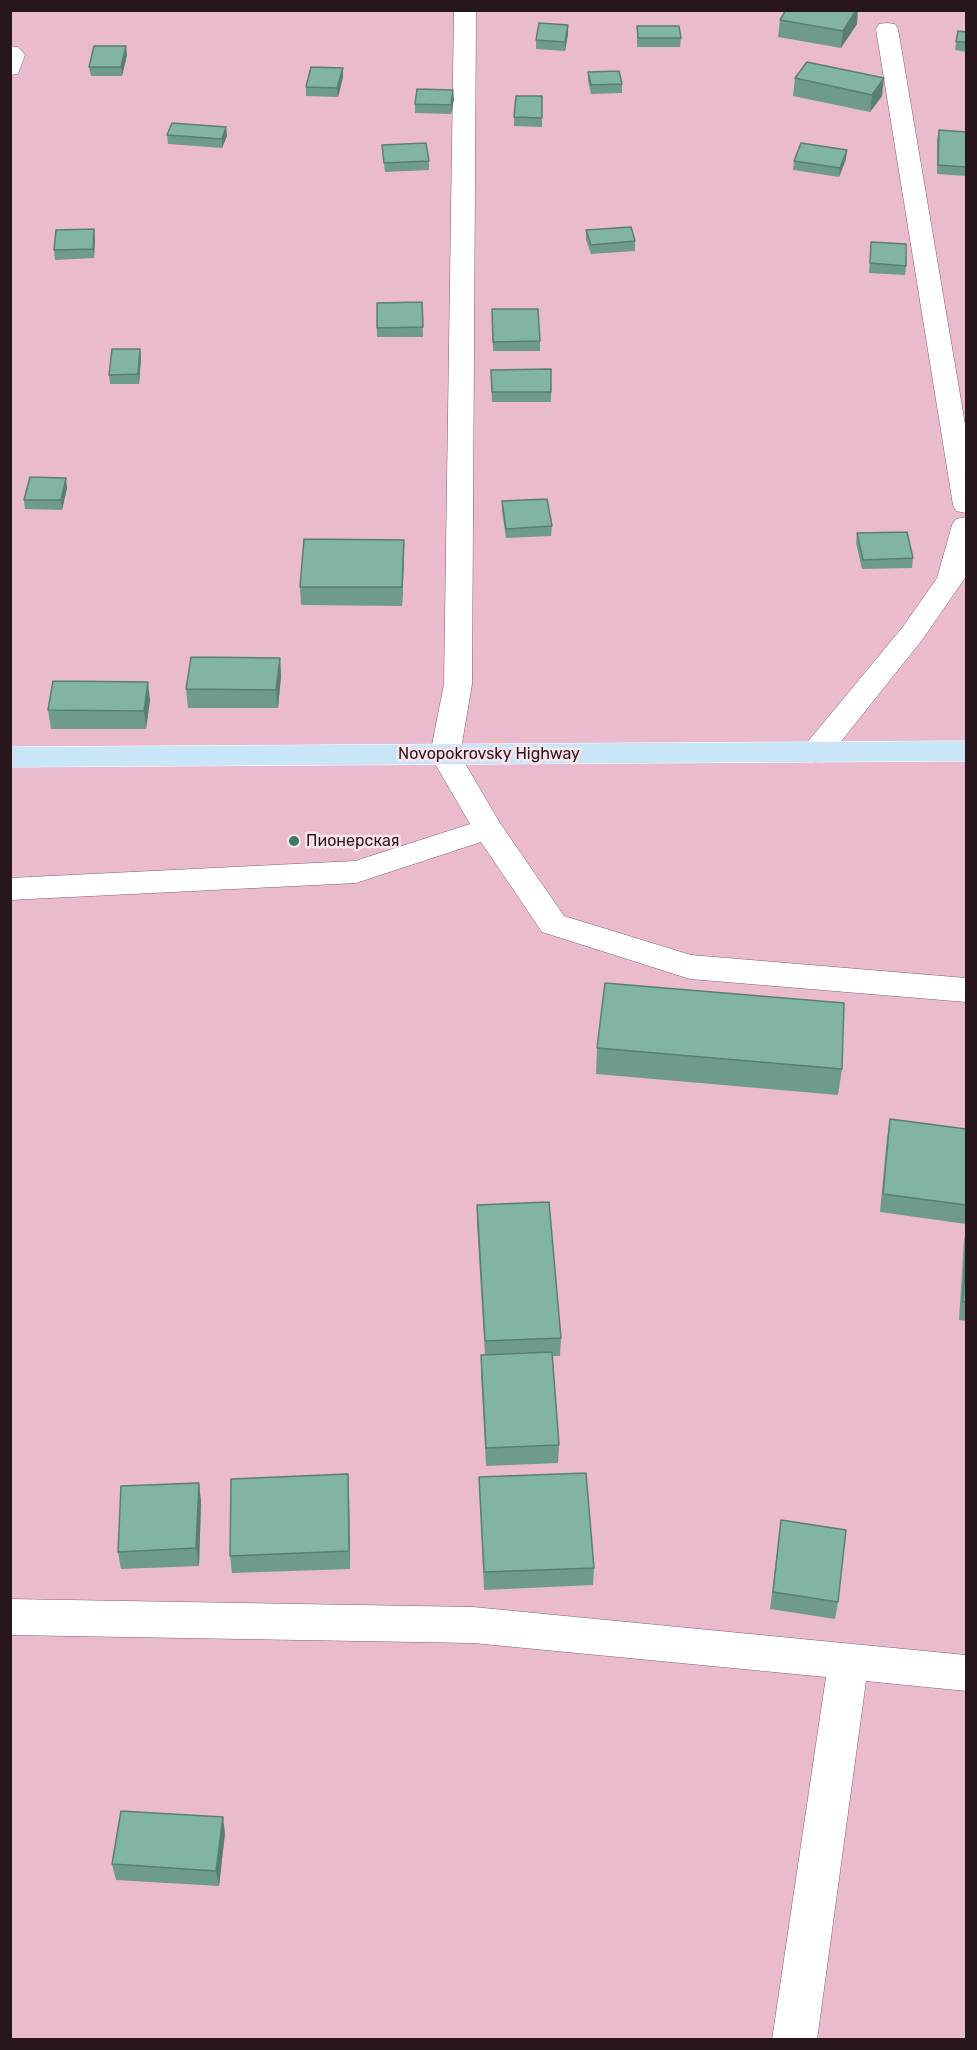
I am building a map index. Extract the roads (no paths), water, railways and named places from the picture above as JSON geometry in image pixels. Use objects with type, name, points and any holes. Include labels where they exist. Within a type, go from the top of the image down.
[{"type":"main road","name":"Novopokrovsky Highway","points":[[10,757],[966,751]]},
{"type":"street","points":[[465,10],[458,684],[445,754],[488,829],[553,924],[690,967],[966,990]]},
{"type":"street","points":[[887,29],[966,505]]},
{"type":"street","points":[[816,752],[912,634],[951,578],[966,525]]},
{"type":"street","points":[[10,889],[356,872],[488,829]]},
{"type":"street","points":[[10,1617],[473,1625],[848,1663],[966,1672]]},
{"type":"street","points":[[794,2040],[848,1663]]},
{"type":"place","name":"Пионерская","points":[[294,841]]}]
